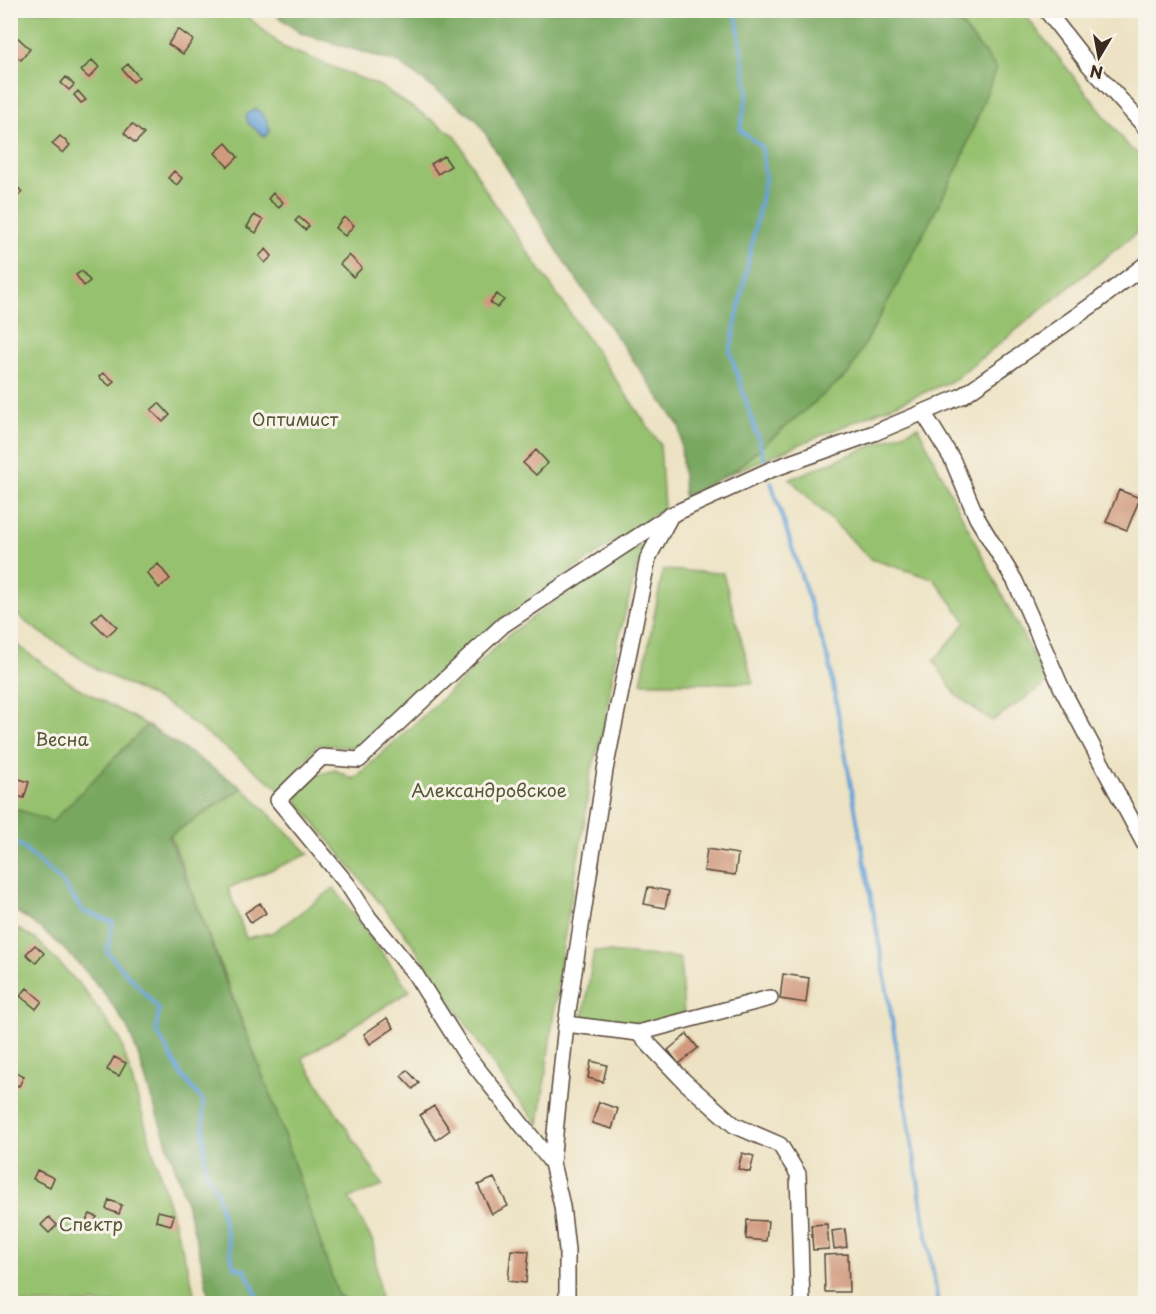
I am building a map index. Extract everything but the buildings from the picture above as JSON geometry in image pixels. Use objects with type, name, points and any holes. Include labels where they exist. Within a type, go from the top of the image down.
[{"type":"street","points":[[1046,10],[1089,65],[1146,128]]},
{"type":"street","points":[[552,1163],[465,1053],[415,974],[369,918],[348,885],[278,800],[322,756],[359,760],[503,625],[671,515],[770,470],[874,433],[962,396],[1095,303],[1146,264]]},
{"type":"street","points":[[923,412],[952,459],[977,518],[1015,581],[1062,689],[1146,848]]},
{"type":"street","points":[[567,1304],[567,1250],[562,1206],[552,1163],[566,1024],[605,770],[648,558],[671,515]]},
{"type":"street","points":[[566,1024],[638,1033],[770,998]]},
{"type":"street","points":[[638,1033],[685,1082],[734,1125],[780,1145],[792,1164],[798,1174],[802,1304]]},
{"type":"green space","name":"Оптимист","points":[[11,11],[241,11],[283,47],[380,86],[456,136],[486,191],[660,444],[664,508],[502,618],[360,748],[317,745],[282,791],[170,706],[98,670],[28,624],[11,608]]},
{"type":"green space","points":[[271,11],[951,11],[996,68],[960,163],[849,373],[731,473],[684,497],[680,427],[567,266],[477,120],[399,63],[300,33]]},
{"type":"green space","points":[[951,11],[1022,11],[1129,147],[1145,159],[1145,226],[954,380],[731,473],[849,373],[960,163],[996,68]]},
{"type":"green space","points":[[918,427],[1047,683],[992,721],[956,695],[934,661],[966,622],[934,579],[871,559],[790,479]]},
{"type":"green space","name":"Александровское","points":[[651,541],[637,567],[618,641],[604,729],[590,775],[585,819],[563,945],[539,1124],[510,1090],[409,939],[297,801],[306,778],[335,770],[354,779],[507,636],[610,561]]},
{"type":"green space","points":[[663,570],[723,573],[753,683],[641,683]]},
{"type":"green space","name":"Весна","points":[[10,640],[75,686],[147,725],[52,823],[11,807]]},
{"type":"green space","points":[[147,725],[243,788],[169,836],[274,1105],[338,1295],[351,1303],[210,1303],[185,1199],[138,1053],[127,1028],[105,994],[76,961],[44,931],[11,909],[11,807],[52,822]]},
{"type":"green space","points":[[243,788],[309,854],[228,888],[246,938],[274,932],[334,888],[410,991],[302,1058],[383,1186],[349,1198],[373,1242],[381,1303],[351,1303],[338,1295],[274,1105],[171,836],[169,836]]},
{"type":"green space","name":"Спектр","points":[[11,925],[37,940],[81,986],[120,1039],[191,1279],[196,1303],[11,1304]]},
{"type":"green space","points":[[594,951],[680,958],[684,1015],[645,1026],[583,1017]]},
{"type":"water","points":[[255,109],[268,123],[270,130],[265,137],[248,123],[246,115]]},
{"type":"waterway","points":[[735,10],[748,91],[740,130],[762,147],[765,179],[730,352],[765,460]]},
{"type":"waterway","points":[[771,482],[829,662],[884,971],[938,1304]]},
{"type":"waterway","points":[[10,841],[20,845],[60,880],[83,911],[113,922],[107,952],[159,1009],[156,1030],[182,1076],[203,1101],[205,1170],[217,1192],[234,1267],[245,1270],[261,1304]]}]
